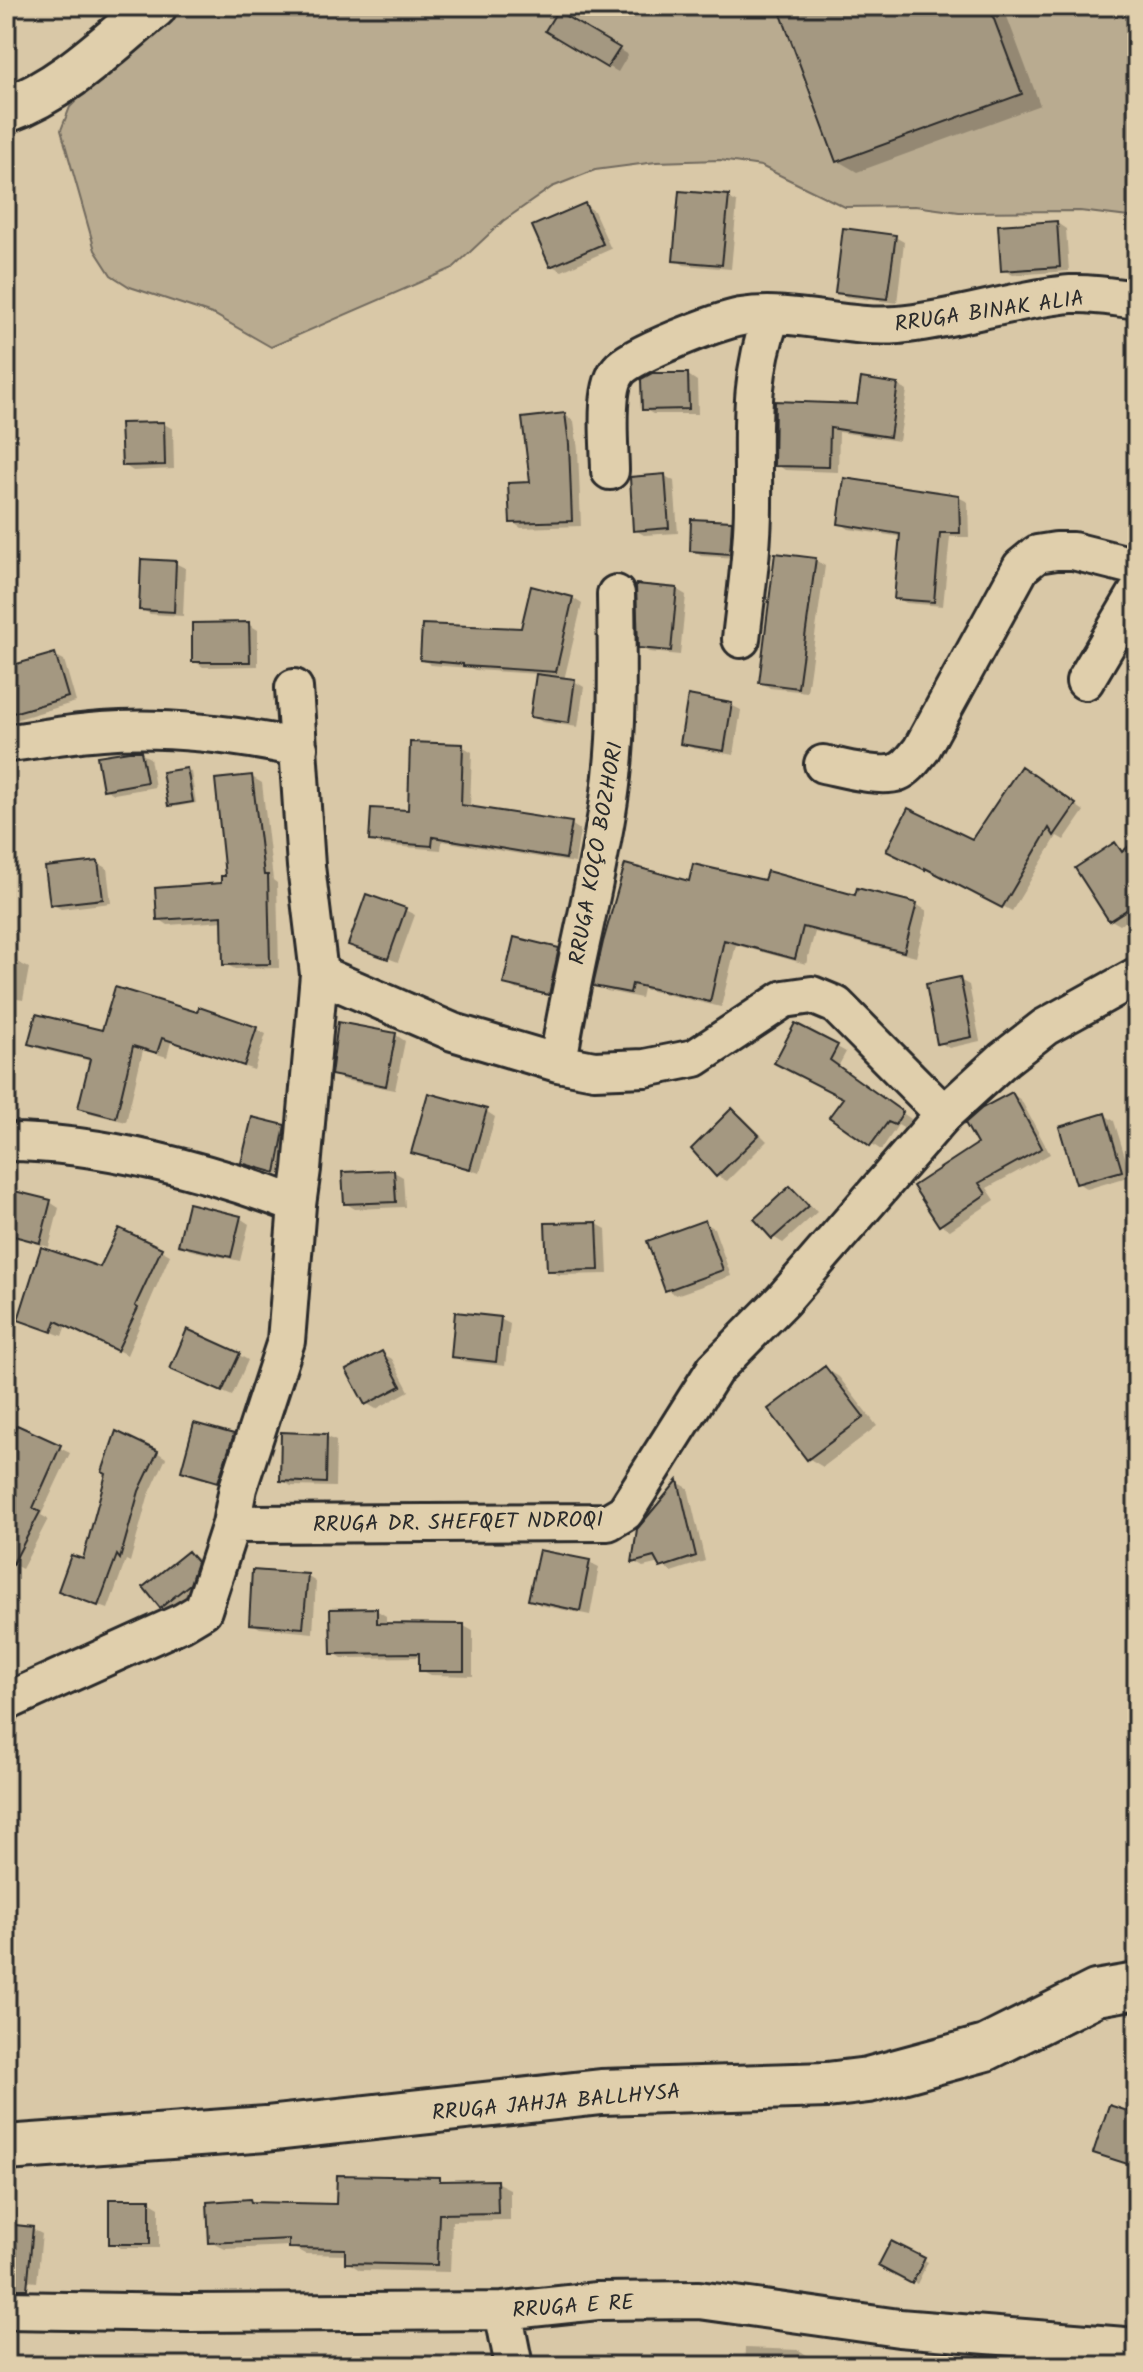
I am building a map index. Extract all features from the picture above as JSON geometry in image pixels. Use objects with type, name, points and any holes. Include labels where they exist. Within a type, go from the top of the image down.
[{"type":"main road","points":[[6,110],[45,94],[71,76],[154,6]]},
{"type":"main road","name":"RRUGA JAHJA BALLHYSA","points":[[6,2148],[266,2129],[601,2092],[827,2085],[868,2080],[986,2048],[1096,1993],[1137,1986]]},
{"type":"street","name":"RRUGA BINAK ALIA","points":[[610,471],[612,382],[620,368],[716,323],[742,317],[771,317],[898,325],[1071,294],[1137,300]]},
{"type":"street","points":[[741,639],[753,507],[752,405],[755,372],[771,317]]},
{"type":"street","points":[[823,764],[884,774],[899,771],[910,763],[921,750],[1021,567],[1037,554],[1073,551],[1137,567]]},
{"type":"street","points":[[1085,681],[1137,593]]},
{"type":"street","name":"RRUGA KOÇO BOZHORI","points":[[558,1063],[609,801],[617,726],[616,594]]},
{"type":"street","points":[[6,1702],[183,1622],[203,1610],[231,1524],[238,1488],[286,1341],[319,974],[306,866],[294,688]]},
{"type":"street","points":[[10,743],[118,731],[163,731],[257,739],[299,748]]},
{"type":"street","points":[[319,974],[453,1032],[558,1063],[594,1070],[645,1068],[695,1058],[784,999],[812,995],[836,1005],[944,1114]]},
{"type":"street","name":"RRUGA DR. SHEFQET NDROQI","points":[[231,1524],[608,1522],[625,1512],[715,1369],[782,1301],[944,1114],[1004,1059],[1045,1027],[1137,976]]},
{"type":"street","points":[[6,1142],[42,1142],[126,1156],[250,1187],[297,1205]]},
{"type":"street","name":"RRUGA E RE","points":[[6,2310],[189,2313],[503,2311],[597,2301],[699,2300],[899,2328],[1137,2347]]},
{"type":"street","points":[[503,2311],[514,2366]]},
{"type":"shaded area","points":[[182,6],[1137,6],[1137,218],[1080,211],[959,212],[915,206],[845,207],[761,166],[720,160],[656,162],[595,170],[552,187],[503,221],[453,268],[271,347],[215,315],[130,287],[111,275],[95,250],[61,130],[70,107]]},
{"type":"building","points":[[778,6],[989,6],[1022,94],[836,162]]},
{"type":"building","points":[[557,11],[620,48],[607,68],[545,31]]},
{"type":"building","points":[[679,191],[729,195],[722,265],[673,261]]},
{"type":"building","points":[[585,203],[603,244],[550,267],[532,226]]},
{"type":"building","points":[[1057,221],[1060,267],[1001,271],[998,225]]},
{"type":"building","points":[[843,228],[896,235],[887,299],[835,293]]},
{"type":"building","points":[[652,373],[688,373],[689,409],[642,410],[641,379]]},
{"type":"building","points":[[861,378],[898,384],[890,437],[830,428],[829,467],[774,466],[775,401],[857,404]]},
{"type":"building","points":[[565,413],[572,521],[510,523],[508,483],[530,482],[522,418]]},
{"type":"building","points":[[164,422],[165,465],[122,466],[120,423]]},
{"type":"building","points":[[665,474],[669,528],[633,531],[630,477]]},
{"type":"building","points":[[844,478],[959,495],[960,533],[940,533],[934,602],[894,599],[900,534],[838,524]]},
{"type":"building","points":[[691,519],[732,521],[730,554],[690,551]]},
{"type":"building","points":[[775,553],[816,558],[798,688],[759,683]]},
{"type":"building","points":[[141,559],[176,561],[174,612],[139,610]]},
{"type":"building","points":[[636,584],[677,588],[671,651],[638,648]]},
{"type":"building","points":[[531,586],[573,597],[556,672],[420,660],[422,624],[521,628]]},
{"type":"building","points":[[249,622],[250,662],[192,662],[192,623]]},
{"type":"building","points":[[55,653],[68,697],[6,715],[6,667]]},
{"type":"building","points":[[536,674],[575,679],[569,723],[530,717]]},
{"type":"building","points":[[688,695],[732,703],[724,751],[680,744]]},
{"type":"building","points":[[410,742],[463,744],[461,805],[572,822],[566,859],[433,837],[432,846],[369,841],[371,808],[408,810]]},
{"type":"building","points":[[141,751],[147,782],[103,790],[97,756]]},
{"type":"building","points":[[1021,766],[1076,804],[1054,836],[1049,828],[1002,908],[886,851],[908,808],[972,839]]},
{"type":"building","points":[[187,768],[193,802],[168,806],[162,772]]},
{"type":"building","points":[[252,775],[264,875],[268,875],[270,964],[223,965],[222,916],[157,920],[155,888],[221,883],[221,876],[225,876],[215,779]]},
{"type":"building","points":[[1137,839],[1137,903],[1109,921],[1075,868],[1115,842],[1122,852]]},
{"type":"building","points":[[98,861],[103,899],[50,905],[45,867]]},
{"type":"building","points":[[625,864],[689,881],[693,864],[764,880],[767,871],[855,895],[857,888],[917,903],[904,952],[803,927],[795,959],[724,940],[710,1002],[632,984],[630,993],[593,986]]},
{"type":"building","points":[[366,894],[406,908],[388,959],[348,945]]},
{"type":"building","points":[[514,937],[559,948],[549,995],[503,984]]},
{"type":"building","points":[[960,977],[972,1037],[937,1044],[926,984]]},
{"type":"building","points":[[115,987],[197,1012],[199,1007],[257,1027],[244,1066],[162,1038],[157,1053],[133,1046],[116,1118],[78,1108],[90,1059],[28,1044],[36,1014],[102,1030]]},
{"type":"building","points":[[338,1022],[396,1033],[386,1086],[331,1075]]},
{"type":"building","points":[[795,1023],[838,1045],[830,1060],[903,1112],[895,1125],[888,1122],[870,1146],[829,1117],[843,1098],[774,1063]]},
{"type":"building","points":[[1012,1092],[1042,1148],[979,1183],[986,1194],[939,1226],[913,1186],[977,1144],[965,1123],[982,1108]]},
{"type":"building","points":[[428,1093],[487,1109],[470,1169],[411,1153]]},
{"type":"building","points":[[732,1108],[759,1135],[716,1177],[691,1149]]},
{"type":"building","points":[[1105,1113],[1122,1171],[1076,1184],[1059,1127]]},
{"type":"building","points":[[252,1117],[285,1125],[276,1173],[241,1163]]},
{"type":"building","points":[[394,1170],[396,1202],[344,1204],[342,1172]]},
{"type":"building","points":[[790,1186],[809,1206],[772,1239],[754,1219]]},
{"type":"building","points":[[6,1189],[51,1200],[40,1243],[6,1234]]},
{"type":"building","points":[[188,1203],[241,1216],[231,1257],[178,1245]]},
{"type":"building","points":[[705,1220],[723,1270],[665,1291],[647,1241]]},
{"type":"building","points":[[597,1222],[599,1270],[547,1271],[545,1223]]},
{"type":"building","points":[[119,1228],[162,1248],[117,1351],[56,1321],[52,1332],[18,1320],[41,1247],[100,1267]]},
{"type":"building","points":[[455,1312],[501,1317],[496,1362],[451,1357]]},
{"type":"building","points":[[187,1329],[240,1353],[222,1392],[170,1369]]},
{"type":"building","points":[[382,1351],[401,1386],[365,1405],[346,1370]]},
{"type":"building","points":[[825,1366],[864,1417],[807,1460],[768,1409]]},
{"type":"building","points":[[194,1423],[234,1434],[218,1482],[181,1471]]},
{"type":"building","points":[[17,1425],[61,1445],[33,1508],[40,1512],[6,1577],[6,1448]]},
{"type":"building","points":[[116,1431],[158,1451],[139,1491],[120,1559],[117,1555],[98,1606],[58,1591],[71,1555],[83,1559],[106,1474],[102,1472]]},
{"type":"building","points":[[281,1432],[327,1434],[326,1483],[280,1481]]},
{"type":"building","points":[[678,1480],[696,1556],[660,1568],[654,1557],[632,1563],[637,1529]]},
{"type":"building","points":[[539,1550],[590,1560],[580,1611],[528,1600]]},
{"type":"building","points":[[188,1551],[197,1562],[190,1584],[160,1608],[143,1587]]},
{"type":"building","points":[[252,1570],[308,1574],[303,1628],[249,1624]]},
{"type":"building","points":[[377,1608],[377,1623],[464,1624],[464,1671],[419,1671],[419,1653],[331,1654],[330,1609]]},
{"type":"building","points":[[1109,2105],[1137,2114],[1137,2167],[1093,2153]]},
{"type":"building","points":[[337,2175],[440,2177],[440,2181],[497,2180],[498,2213],[439,2214],[437,2265],[345,2263],[345,2249],[289,2248],[289,2239],[209,2243],[207,2202],[250,2199],[251,2202],[336,2204]]},
{"type":"building","points":[[109,2199],[150,2199],[150,2244],[109,2244]]},
{"type":"building","points":[[6,2224],[33,2227],[27,2289],[6,2289]]},
{"type":"building","points":[[891,2241],[925,2258],[912,2284],[878,2266]]}]
